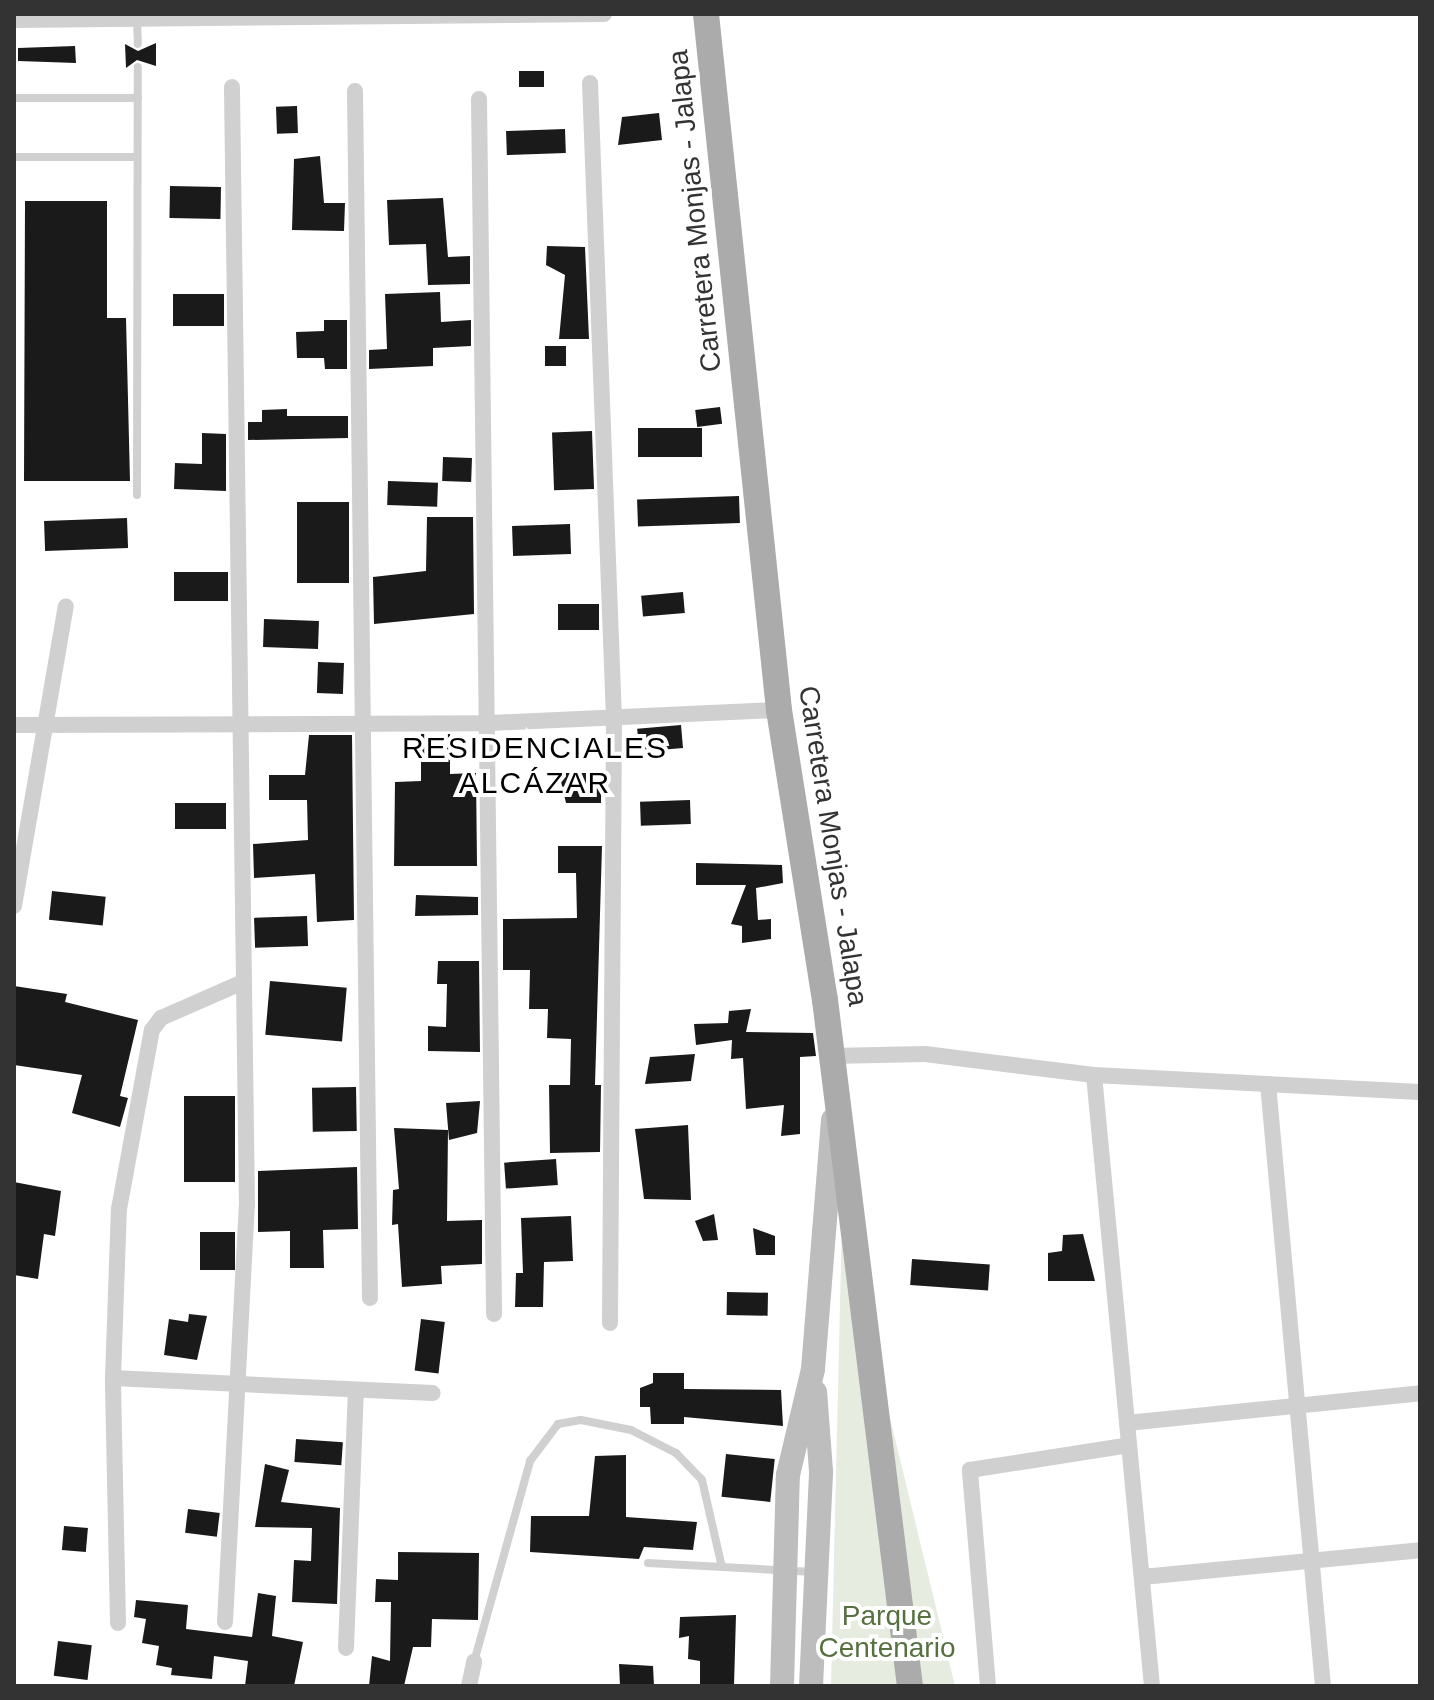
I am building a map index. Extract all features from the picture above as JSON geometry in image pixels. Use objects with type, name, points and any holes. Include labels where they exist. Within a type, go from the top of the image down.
[{"type":"main road","name":"Carretera Monjas - Jalapa","points":[[706,14],[779,710],[831,1056],[910,1686]]},
{"type":"street","points":[[14,20],[604,14]]},
{"type":"street","points":[[590,83],[614,718],[610,1323]]},
{"type":"street","points":[[225,1622],[234,1382],[246,1245],[232,87]]},
{"type":"street","points":[[355,91],[370,1298]]},
{"type":"street","points":[[479,99],[490,723],[494,1314]]},
{"type":"street","points":[[14,906],[66,606]]},
{"type":"street","points":[[14,725],[363,721],[490,723],[779,710]]},
{"type":"street","points":[[118,1623],[113,1378],[119,1209],[152,1030],[161,1018],[243,982]]},
{"type":"street","points":[[831,1056],[925,1054],[1094,1075],[1420,1092]]},
{"type":"street","points":[[1094,1075],[1152,1686]]},
{"type":"street","points":[[1268,1084],[1323,1686]]},
{"type":"street","points":[[782,1686],[788,1475],[813,1369],[835,1094]]},
{"type":"street","points":[[811,1686],[821,1471],[813,1369]]},
{"type":"street","points":[[113,1378],[234,1382],[356,1392],[433,1393]]},
{"type":"street","points":[[346,1648],[356,1392]]},
{"type":"street","points":[[1127,1423],[1420,1393]]},
{"type":"street","points":[[988,1686],[970,1470],[1129,1445]]},
{"type":"street","points":[[1142,1577],[1420,1550]]},
{"type":"street","points":[[469,1686],[474,1662]]},
{"type":"lane","points":[[137,20],[138,44]]},
{"type":"lane","points":[[137,495],[138,67]]},
{"type":"lane","points":[[14,98],[138,98]]},
{"type":"lane","points":[[14,157],[137,157]]},
{"type":"lane","points":[[474,1662],[530,1461],[558,1424],[581,1420],[631,1430],[676,1453],[702,1480],[722,1567]]},
{"type":"lane","points":[[648,1563],[816,1572]]},
{"type":"green space","name":"Parque Centenario","points":[[842,1220],[955,1686],[831,1686]]},
{"type":"building","points":[[156,43],[156,66],[137,60],[126,68],[125,44],[138,51]]},
{"type":"building","points":[[75,46],[76,63],[18,61],[18,48]]},
{"type":"building","points":[[519,71],[544,71],[544,87],[519,87]]},
{"type":"building","points":[[297,106],[298,133],[277,134],[276,107]]},
{"type":"building","points":[[659,113],[662,140],[618,145],[622,117]]},
{"type":"building","points":[[565,129],[566,153],[507,155],[506,131]]},
{"type":"building","points":[[320,156],[324,203],[345,203],[344,231],[292,230],[294,159]]},
{"type":"building","points":[[170,186],[221,187],[220,219],[169,218]]},
{"type":"building","points":[[443,198],[448,257],[470,256],[470,284],[428,285],[426,244],[389,245],[387,200]]},
{"type":"building","points":[[25,201],[107,201],[107,318],[126,318],[130,481],[24,481]]},
{"type":"building","points":[[547,246],[585,247],[589,339],[559,339],[565,275],[546,265]]},
{"type":"building","points":[[440,292],[441,322],[471,320],[471,346],[433,348],[433,366],[369,369],[369,350],[387,349],[385,294]]},
{"type":"building","points":[[173,294],[224,294],[224,326],[173,326]]},
{"type":"building","points":[[324,320],[347,320],[347,369],[325,369],[324,358],[297,358],[296,332],[324,331]]},
{"type":"building","points":[[545,346],[566,346],[566,366],[545,366]]},
{"type":"building","points":[[720,407],[722,424],[697,427],[695,410]]},
{"type":"building","points":[[287,409],[287,416],[348,416],[348,438],[248,440],[248,422],[262,422],[262,410]]},
{"type":"building","points":[[638,428],[702,428],[702,457],[638,457]]},
{"type":"building","points":[[592,431],[594,489],[554,490],[552,432]]},
{"type":"building","points":[[202,433],[226,434],[226,491],[174,489],[175,463],[202,464]]},
{"type":"building","points":[[443,457],[472,458],[471,482],[442,481]]},
{"type":"building","points":[[388,481],[438,483],[437,507],[387,505]]},
{"type":"building","points":[[739,496],[740,523],[638,527],[637,500]]},
{"type":"building","points":[[297,502],[349,502],[349,583],[297,583]]},
{"type":"building","points":[[427,517],[473,517],[474,614],[374,624],[373,577],[426,571]]},
{"type":"building","points":[[127,518],[128,548],[45,551],[44,521]]},
{"type":"building","points":[[570,524],[571,554],[513,556],[512,526]]},
{"type":"building","points":[[174,572],[228,572],[228,601],[174,601]]},
{"type":"building","points":[[683,592],[685,613],[643,617],[641,596]]},
{"type":"building","points":[[558,604],[599,604],[599,630],[558,630]]},
{"type":"building","points":[[264,619],[319,621],[318,649],[263,647]]},
{"type":"building","points":[[318,662],[344,663],[343,694],[317,693]]},
{"type":"building","points":[[681,725],[683,748],[639,752],[637,729]]},
{"type":"building","points":[[421,734],[450,734],[450,774],[476,773],[477,866],[394,866],[395,782],[421,781]]},
{"type":"building","points":[[309,735],[352,735],[354,920],[317,922],[315,874],[254,878],[253,844],[308,840],[307,800],[269,800],[269,775],[305,775]]},
{"type":"building","points":[[559,773],[601,773],[601,803],[566,803]]},
{"type":"building","points":[[690,800],[691,824],[641,826],[640,802]]},
{"type":"building","points":[[175,803],[226,803],[226,829],[175,829]]},
{"type":"building","points":[[558,846],[602,846],[595,1085],[601,1085],[600,1152],[550,1153],[549,1085],[570,1085],[571,1039],[547,1038],[548,1009],[529,1009],[530,970],[503,970],[503,919],[577,918],[576,873],[558,873]]},
{"type":"building","points":[[696,863],[782,865],[783,883],[756,888],[758,920],[771,919],[771,939],[742,943],[742,926],[731,924],[746,885],[696,885]]},
{"type":"building","points":[[52,891],[106,897],[103,925],[49,920]]},
{"type":"building","points":[[416,895],[478,897],[478,915],[415,916]]},
{"type":"building","points":[[307,916],[308,946],[255,948],[254,918]]},
{"type":"building","points":[[438,961],[479,961],[480,1052],[428,1051],[428,1026],[446,1027],[447,984],[437,984]]},
{"type":"building","points":[[270,981],[347,988],[342,1042],[265,1035]]},
{"type":"building","points":[[14,986],[67,994],[65,1002],[138,1020],[120,1096],[128,1098],[120,1127],[72,1113],[82,1075],[14,1065]]},
{"type":"building","points":[[751,1009],[746,1032],[813,1033],[816,1056],[800,1057],[800,1134],[781,1136],[784,1105],[746,1109],[743,1058],[731,1059],[732,1040],[696,1045],[694,1024],[728,1023],[729,1011]]},
{"type":"building","points":[[695,1054],[691,1081],[645,1084],[650,1057]]},
{"type":"building","points":[[356,1087],[357,1131],[313,1132],[312,1088]]},
{"type":"building","points":[[184,1096],[235,1096],[235,1182],[184,1182]]},
{"type":"building","points":[[480,1101],[477,1133],[449,1140],[446,1103]]},
{"type":"building","points":[[688,1125],[691,1200],[644,1199],[635,1129]]},
{"type":"building","points":[[394,1128],[448,1130],[447,1221],[482,1220],[482,1264],[441,1266],[442,1284],[402,1287],[398,1224],[392,1225],[393,1190],[399,1189]]},
{"type":"building","points":[[556,1159],[558,1185],[506,1189],[504,1163]]},
{"type":"building","points":[[357,1167],[358,1229],[323,1230],[324,1268],[290,1268],[290,1231],[258,1232],[258,1171]]},
{"type":"building","points":[[14,1182],[61,1191],[55,1236],[44,1234],[38,1279],[14,1275]]},
{"type":"building","points":[[714,1214],[718,1240],[703,1241],[695,1221]]},
{"type":"building","points":[[571,1216],[573,1261],[544,1262],[543,1307],[515,1307],[516,1273],[523,1273],[521,1218]]},
{"type":"building","points":[[753,1228],[775,1236],[775,1255],[756,1255]]},
{"type":"building","points":[[200,1232],[235,1232],[235,1270],[200,1270]]},
{"type":"building","points":[[1083,1234],[1095,1281],[1048,1281],[1048,1253],[1062,1251],[1063,1235]]},
{"type":"building","points":[[912,1259],[990,1264],[988,1290],[910,1285]]},
{"type":"building","points":[[727,1292],[768,1293],[768,1316],[727,1315]]},
{"type":"building","points":[[189,1314],[207,1316],[197,1360],[164,1355],[169,1319],[188,1322]]},
{"type":"building","points":[[421,1319],[445,1322],[438,1374],[415,1371]]},
{"type":"building","points":[[653,1373],[684,1373],[684,1389],[781,1390],[783,1426],[684,1417],[684,1424],[651,1424],[650,1407],[640,1407],[640,1388],[653,1383]]},
{"type":"building","points":[[296,1439],[343,1442],[341,1465],[294,1462]]},
{"type":"building","points":[[726,1454],[775,1459],[770,1502],[722,1497]]},
{"type":"building","points":[[626,1455],[626,1517],[697,1522],[693,1550],[644,1547],[639,1559],[530,1552],[531,1516],[589,1516],[595,1456]]},
{"type":"building","points":[[265,1464],[289,1470],[281,1502],[340,1508],[337,1604],[292,1602],[294,1560],[311,1561],[312,1528],[255,1527]]},
{"type":"building","points":[[188,1509],[220,1513],[217,1537],[185,1533]]},
{"type":"building","points":[[64,1526],[88,1528],[86,1552],[62,1550]]},
{"type":"building","points":[[398,1552],[479,1553],[478,1620],[432,1619],[431,1647],[413,1647],[404,1686],[369,1686],[372,1656],[390,1661],[391,1602],[375,1602],[376,1579],[398,1580]]},
{"type":"building","points":[[258,1593],[276,1596],[272,1636],[303,1642],[294,1686],[245,1686],[248,1661],[214,1656],[212,1679],[171,1675],[172,1668],[156,1665],[159,1646],[142,1643],[146,1619],[134,1617],[136,1600],[188,1605],[186,1629],[252,1637]]},
{"type":"building","points":[[736,1615],[734,1686],[700,1686],[700,1661],[688,1659],[689,1636],[679,1638],[680,1617]]},
{"type":"building","points":[[58,1641],[92,1645],[87,1680],[54,1676]]},
{"type":"building","points":[[619,1664],[653,1666],[654,1686],[620,1686]]},
{"type":"district","name":"RESIDENCIALES ALCÁZAR","points":[[535,765]]}]
